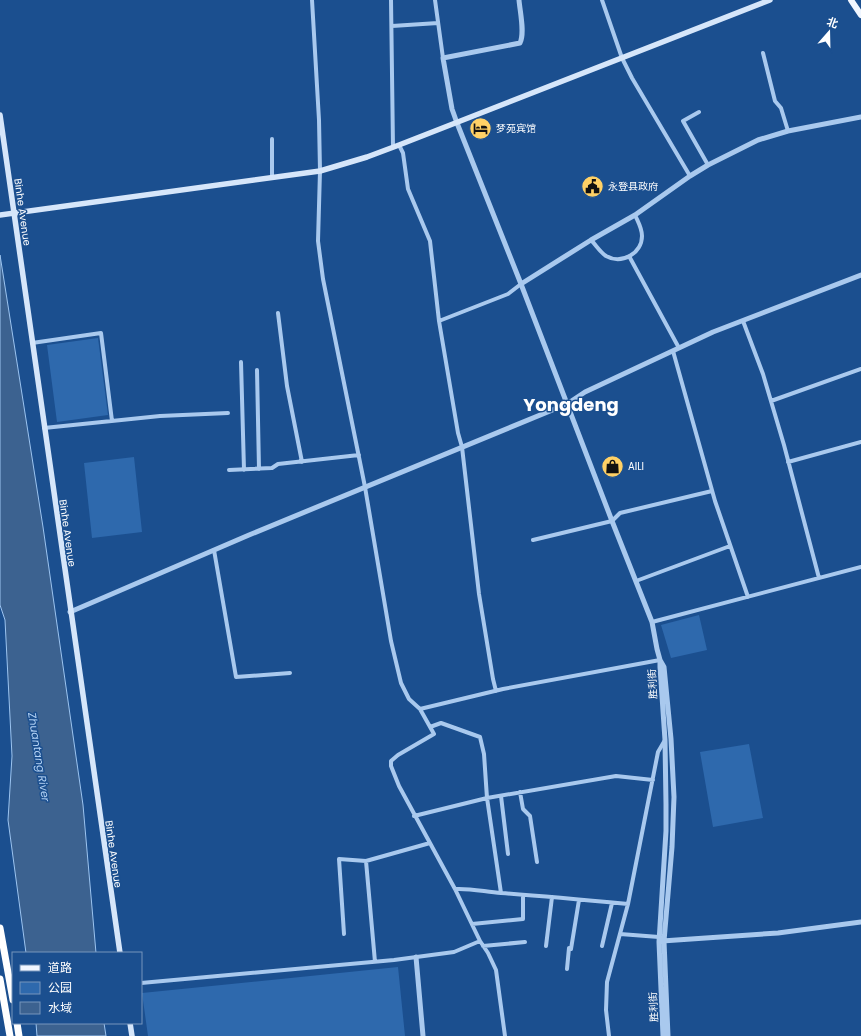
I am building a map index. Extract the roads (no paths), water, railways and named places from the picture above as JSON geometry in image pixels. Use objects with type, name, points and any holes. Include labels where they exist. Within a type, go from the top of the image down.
[{"type":"highway","points":[[0,928],[12,994]]},
{"type":"highway","points":[[0,979],[10,1036]]},
{"type":"highway","points":[[17,1024],[19,1036]]},
{"type":"main road","points":[[0,215],[320,171],[367,157],[400,145],[770,0]]},
{"type":"main road","points":[[851,0],[861,15]]},
{"type":"main road","name":"Binhe Avenue","points":[[0,115],[120,952]]},
{"type":"main road","points":[[130,1024],[132,1036]]},
{"type":"street","points":[[312,0],[320,120],[318,241],[323,279],[365,487],[391,641],[401,683],[409,699],[420,709],[434,734],[398,755],[391,761],[391,766],[414,816],[455,889],[496,970],[505,1036]]},
{"type":"street","points":[[392,0],[393,147]]},
{"type":"street","points":[[420,709],[496,691],[660,660],[652,622],[452,109],[435,0]]},
{"type":"street","points":[[443,58],[520,43],[522,39],[522,32],[519,0]]},
{"type":"street","points":[[602,0],[622,58],[632,78],[690,176]]},
{"type":"street","points":[[392,26],[438,23]]},
{"type":"street","points":[[763,53],[775,102],[781,108],[788,131]]},
{"type":"street","points":[[699,112],[683,121],[708,165]]},
{"type":"street","points":[[440,321],[508,294],[521,284],[591,240],[636,215],[690,176],[708,165],[758,140],[788,131],[861,117]]},
{"type":"street","points":[[272,139],[272,177]]},
{"type":"street","points":[[400,145],[403,154],[408,189],[430,241],[440,321],[458,433],[462,447],[479,594],[496,691]]},
{"type":"street","points":[[591,240],[602,253],[609,257],[622,259],[629,256],[638,249],[642,239],[641,228],[636,215]]},
{"type":"street","points":[[629,256],[679,348]]},
{"type":"street","points":[[70,612],[214,550],[567,404],[585,392],[713,332],[861,276]]},
{"type":"street","points":[[278,313],[287,386],[302,462]]},
{"type":"street","points":[[743,321],[771,401],[819,578]]},
{"type":"street","points":[[32,343],[101,333],[112,421]]},
{"type":"street","points":[[674,351],[712,491],[748,597]]},
{"type":"street","points":[[241,362],[244,470]]},
{"type":"street","points":[[771,401],[861,369]]},
{"type":"street","points":[[257,370],[259,469]]},
{"type":"street","points":[[44,428],[160,416],[228,413]]},
{"type":"street","points":[[788,462],[861,442]]},
{"type":"street","points":[[229,470],[272,468],[278,464],[358,455]]},
{"type":"street","points":[[533,540],[612,521],[620,513],[712,491]]},
{"type":"street","points":[[636,581],[730,546]]},
{"type":"street","points":[[214,550],[236,678],[290,673]]},
{"type":"street","points":[[652,622],[861,567]]},
{"type":"street","name":"胜利街","points":[[660,660],[665,740],[666,832],[661,940],[663,1036]]},
{"type":"street","name":"胜利街","points":[[660,660],[664,667],[671,732],[674,797],[672,847],[661,940],[668,1036]]},
{"type":"street","points":[[430,727],[441,723],[480,737],[484,754],[487,798],[501,893]]},
{"type":"street","points":[[609,1036],[606,1010],[607,982],[628,904],[658,752],[665,740]]},
{"type":"street","points":[[414,816],[487,798],[616,776],[653,780]]},
{"type":"street","points":[[520,792],[523,809],[530,816],[537,862]]},
{"type":"street","points":[[501,796],[508,854]]},
{"type":"street","points":[[344,934],[339,859],[366,861],[430,843]]},
{"type":"street","points":[[366,861],[376,962]]},
{"type":"street","points":[[455,889],[628,904]]},
{"type":"street","points":[[472,924],[523,919],[523,895]]},
{"type":"street","points":[[546,946],[552,897]]},
{"type":"street","points":[[566,969],[569,948],[572,948],[579,900]]},
{"type":"street","points":[[602,946],[612,903]]},
{"type":"street","points":[[620,934],[661,940],[778,933],[861,922]]},
{"type":"street","points":[[142,983],[376,962],[454,952],[480,941]]},
{"type":"street","points":[[483,946],[525,942]]},
{"type":"street","points":[[416,957],[424,1036]]},
{"type":"water","name":"Zhuantang River","points":[[0,255],[43,527],[83,805],[96,952],[26,952],[8,820],[12,756],[5,620],[0,605]]},
{"type":"water","points":[[36,1024],[104,1024],[106,1036],[37,1036]]},
{"type":"place","name":"梦苑宾馆","points":[[481,128]]},
{"type":"place","name":"永登县政府","points":[[593,186]]},
{"type":"place","name":"AILI","points":[[612,466]]},
{"type":"district","name":"Yongdeng","points":[[571,405]]}]
